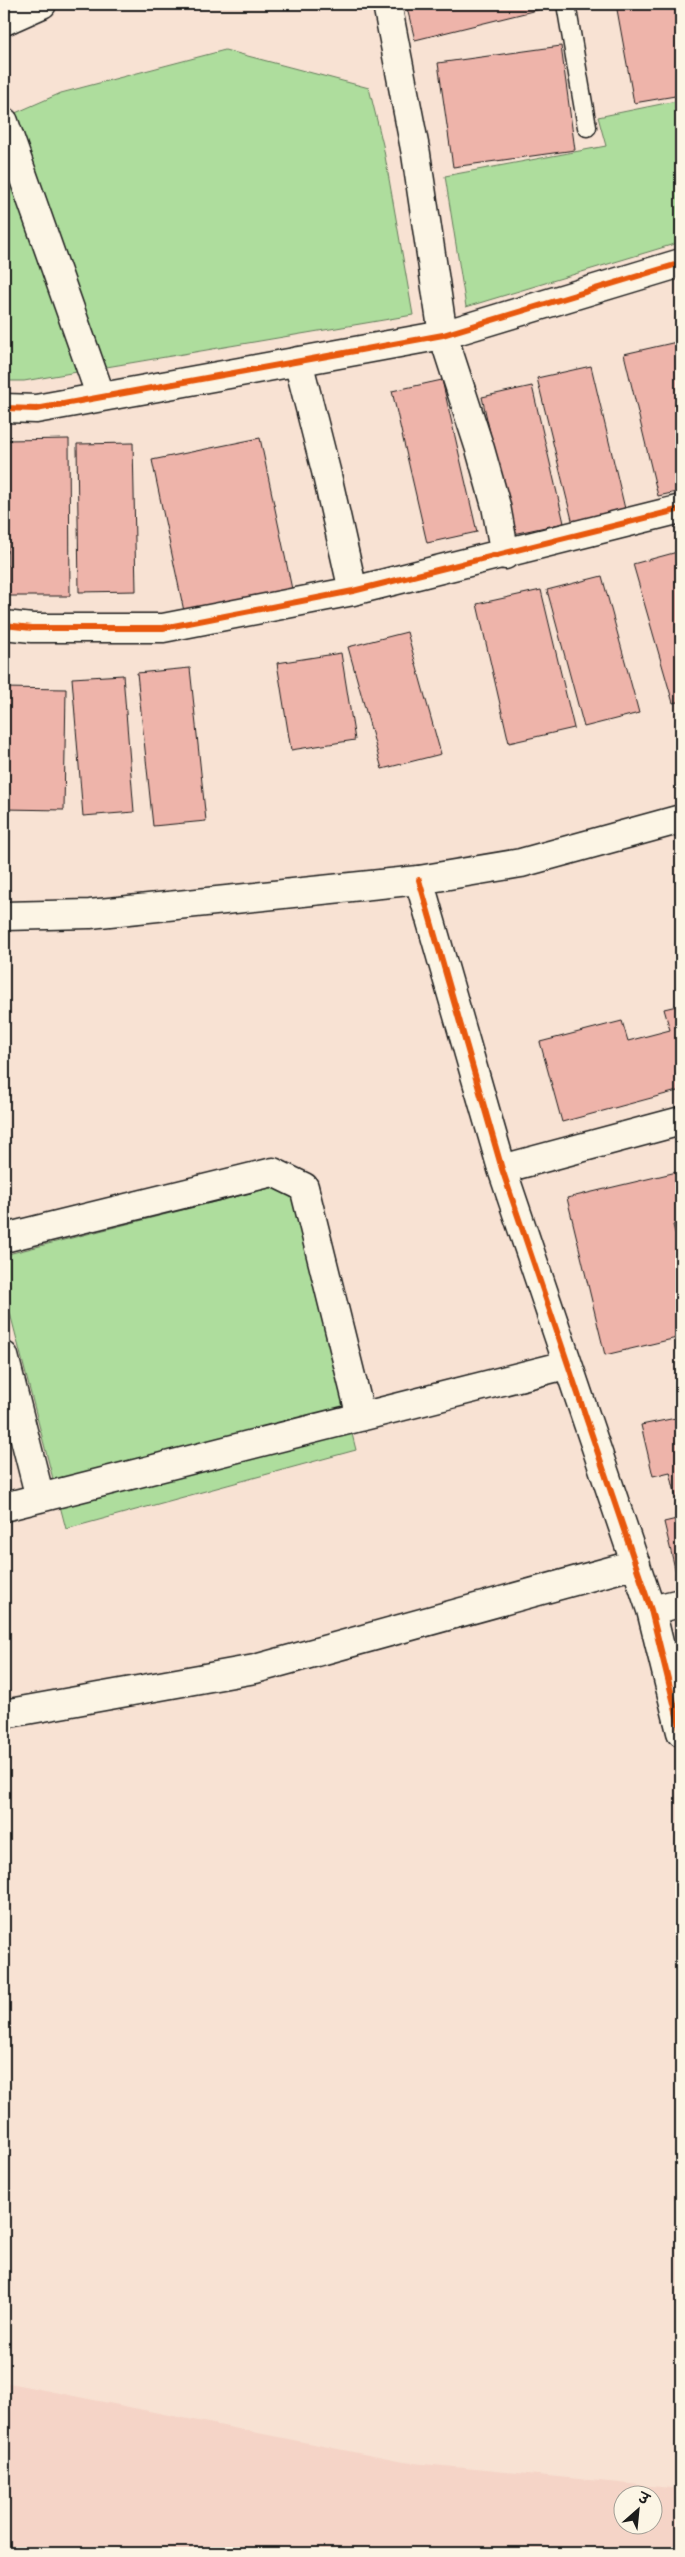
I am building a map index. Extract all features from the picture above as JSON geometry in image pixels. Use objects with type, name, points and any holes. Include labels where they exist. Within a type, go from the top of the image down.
[{"type":"street","points":[[4,21],[42,4]]},
{"type":"street","points":[[387,4],[416,154],[443,335],[480,449],[496,506],[505,555]]},
{"type":"street","points":[[4,122],[101,397]]},
{"type":"street","points":[[4,408],[36,409],[443,335],[681,263]]},
{"type":"street","points":[[298,361],[326,471],[353,591]]},
{"type":"street","points":[[4,625],[32,628],[163,628],[353,591],[505,555],[681,509]]},
{"type":"street","points":[[4,916],[90,914],[419,880],[521,863],[681,819]]},
{"type":"street","points":[[419,880],[502,1169],[566,1365],[651,1610],[681,1732]]},
{"type":"street","points":[[502,1169],[681,1121]]},
{"type":"street","points":[[4,1238],[273,1172],[304,1187],[361,1417]]},
{"type":"street","points":[[4,1356],[40,1498]]},
{"type":"street","points":[[4,1507],[566,1365]]},
{"type":"street","points":[[4,1714],[255,1669],[636,1564]]},
{"type":"street","points":[[651,1610],[681,1603]]},
{"type":"lane","points":[[566,4],[587,127]]},
{"type":"shaded area","points":[[4,2382],[403,2462],[630,2484],[612,2484],[612,2534],[662,2534],[662,2487],[681,2489],[681,2553],[4,2553]]},
{"type":"green space","points":[[225,50],[369,88],[383,145],[413,315],[24,381],[4,381],[4,118],[61,93]]},
{"type":"green space","points":[[681,100],[681,242],[466,307],[445,176],[606,146],[598,117]]},
{"type":"green space","points":[[290,1183],[356,1450],[66,1529],[4,1290],[4,1255]]},
{"type":"building","points":[[406,4],[544,4],[545,8],[415,40]]},
{"type":"building","points":[[616,4],[681,4],[681,95],[634,103]]},
{"type":"building","points":[[561,46],[575,150],[453,167],[438,63]]},
{"type":"building","points":[[681,341],[681,491],[658,496],[624,354]]},
{"type":"building","points":[[591,366],[626,513],[573,524],[537,378]]},
{"type":"building","points":[[442,380],[477,532],[427,543],[392,391]]},
{"type":"building","points":[[532,386],[564,523],[513,534],[482,397]]},
{"type":"building","points":[[260,438],[293,594],[185,616],[152,460]]},
{"type":"building","points":[[69,439],[70,596],[8,596],[7,440]]},
{"type":"building","points":[[133,443],[136,591],[79,592],[77,444]]},
{"type":"building","points":[[681,551],[681,701],[673,703],[633,564]]},
{"type":"building","points":[[602,576],[639,713],[584,727],[547,590]]},
{"type":"building","points":[[541,590],[574,728],[509,743],[477,604]]},
{"type":"building","points":[[407,632],[441,754],[382,769],[348,647]]},
{"type":"building","points":[[341,653],[355,740],[291,750],[277,663]]},
{"type":"building","points":[[190,668],[206,821],[153,826],[137,673]]},
{"type":"building","points":[[123,675],[134,812],[83,816],[72,678]]},
{"type":"building","points":[[4,688],[66,689],[64,810],[4,809]]},
{"type":"building","points":[[681,1005],[681,1090],[562,1122],[540,1042],[622,1021],[628,1041],[670,1030],[664,1009]]},
{"type":"building","points":[[681,1171],[681,1223],[673,1225],[681,1257],[681,1337],[605,1355],[567,1198]]},
{"type":"building","points":[[681,1417],[681,1518],[670,1472],[653,1476],[641,1425]]},
{"type":"building","points":[[681,1518],[681,1576],[677,1577],[664,1522]]},
{"type":"cycle path","points":[[4,408],[36,409],[443,335],[681,263]]},
{"type":"cycle path","points":[[4,625],[32,628],[163,628],[353,591],[681,509]]},
{"type":"cycle path","points":[[419,880],[502,1169],[651,1610],[681,1732]]}]
